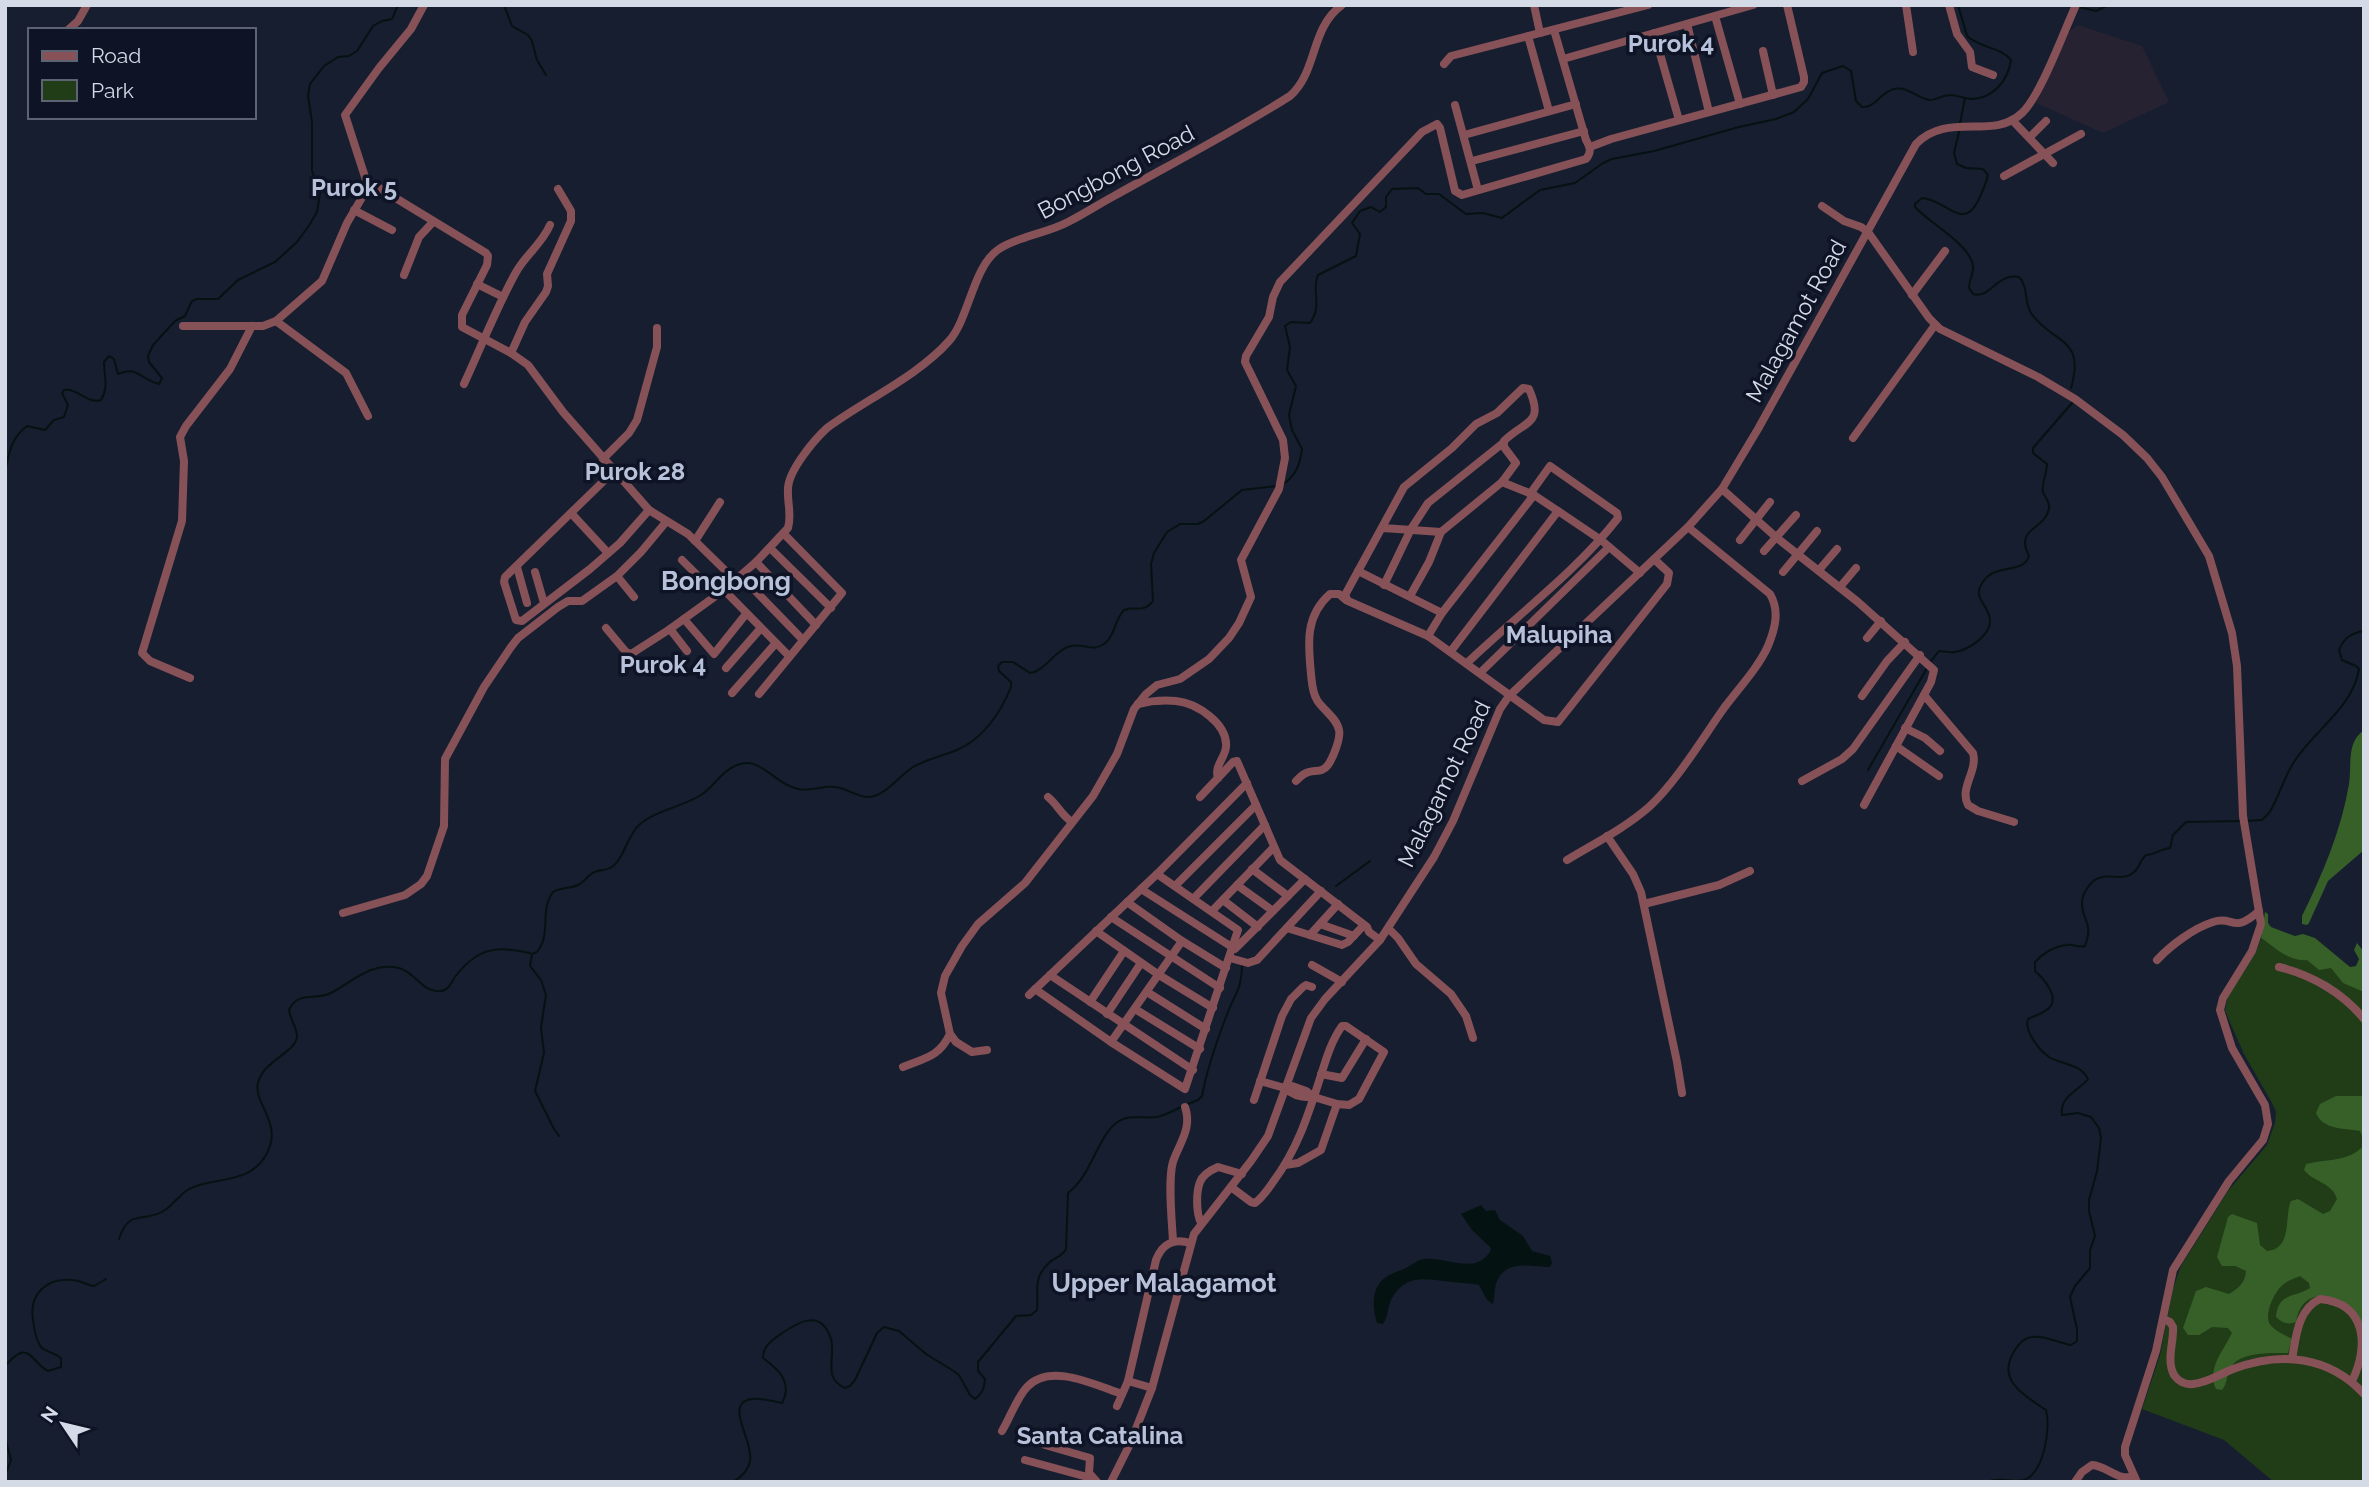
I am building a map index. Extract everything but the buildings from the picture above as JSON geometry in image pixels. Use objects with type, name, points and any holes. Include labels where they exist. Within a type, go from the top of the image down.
[{"type":"street","points":[[70,28],[78,21],[87,5]]},
{"type":"street","points":[[424,5],[411,29],[372,76],[345,115],[363,175],[370,184],[486,253],[487,265],[462,315],[461,324],[469,332],[511,353],[534,372],[563,412],[649,510],[682,530],[738,578],[803,640]]},
{"type":"street","name":"Bongbong Road","points":[[784,534],[790,524],[790,477],[817,439],[827,428],[898,381],[949,341],[987,262],[995,252],[1005,245],[1051,230],[1071,220],[1191,155],[1290,96],[1307,73],[1317,38],[1325,22],[1342,5]]},
{"type":"street","points":[[1534,5],[1540,33]]},
{"type":"street","points":[[1444,64],[1451,56],[1648,5]]},
{"type":"street","points":[[1563,60],[1754,5]]},
{"type":"street","points":[[1590,147],[1798,88],[1804,82],[1787,5]]},
{"type":"street","points":[[1906,5],[1913,52]]},
{"type":"street","points":[[1949,5],[1957,34],[1972,55],[1971,65],[1981,72],[1993,75]]},
{"type":"street","points":[[2053,163],[2012,120],[2022,113],[2032,100],[2076,5]]},
{"type":"street","points":[[1715,16],[1740,104]]},
{"type":"street","points":[[1687,24],[1709,112]]},
{"type":"street","points":[[988,1050],[972,1052],[956,1042],[950,1034],[941,993],[945,976],[978,924],[1025,883],[1109,770],[1138,704],[1157,685],[1180,679],[1216,652],[1239,623],[1250,602],[1251,593],[1241,560],[1279,489],[1285,449],[1245,362],[1269,317],[1275,289],[1363,193],[1432,125],[1439,125],[1455,191],[1462,195],[1581,161],[1589,154],[1590,147],[1554,30]]},
{"type":"street","points":[[1654,33],[1679,120]]},
{"type":"street","points":[[1528,36],[1549,111]]},
{"type":"street","points":[[1763,51],[1773,95]]},
{"type":"street","points":[[1464,135],[1576,104]]},
{"type":"street","points":[[1455,105],[1478,190]]},
{"type":"street","name":"Malagamot Road","points":[[1111,1482],[1130,1444],[1152,1388],[1190,1242],[1201,1223],[1242,1174],[1268,1136],[1311,1018],[1384,935],[1444,839],[1489,733],[1509,696],[1688,527],[1722,489],[1916,145],[1931,132],[1950,127],[1991,126],[2012,120]]},
{"type":"street","points":[[2030,137],[2046,121]]},
{"type":"street","points":[[1472,161],[1584,131]]},
{"type":"street","points":[[2004,176],[2081,134]]},
{"type":"street","points":[[183,327],[252,327],[276,321],[322,281],[354,210],[370,184]]},
{"type":"street","points":[[511,353],[525,322],[546,292],[547,274],[571,221],[571,211],[558,189]]},
{"type":"street","points":[[1822,206],[1844,221],[1868,232],[1935,325],[1963,342],[2038,377],[2091,410],[2147,458],[2196,531],[2216,575],[2232,633],[2237,666],[2243,816],[2261,924],[2256,942],[2223,998],[2220,1010],[2222,1024],[2232,1048],[2265,1105],[2269,1124],[2259,1146],[2237,1170],[2177,1261],[2170,1280],[2156,1351],[2126,1440],[2125,1455],[2136,1479],[2125,1478],[2092,1465],[2082,1472],[2075,1482]]},
{"type":"street","points":[[354,210],[391,230]]},
{"type":"street","points":[[404,275],[419,237],[433,222]]},
{"type":"street","points":[[464,384],[503,297],[522,262],[543,240],[550,225]]},
{"type":"street","points":[[1912,295],[1944,251]]},
{"type":"street","points":[[477,284],[503,297]]},
{"type":"street","points":[[276,321],[346,373],[368,416]]},
{"type":"street","points":[[1853,438],[1935,325]]},
{"type":"street","points":[[190,678],[150,661],[142,653],[182,520],[184,461],[180,437],[230,369],[252,327]]},
{"type":"street","points":[[603,459],[629,433],[637,420],[657,347],[657,328]]},
{"type":"street","points":[[1346,600],[1345,592],[1383,528],[1399,494],[1408,483],[1452,448],[1476,424],[1497,414],[1523,388],[1528,387],[1535,416],[1530,423],[1506,438],[1435,496],[1422,510],[1384,585]]},
{"type":"street","points":[[1410,596],[1429,562],[1441,532],[1503,481],[1516,463],[1503,443]]},
{"type":"street","points":[[1428,636],[1550,467],[1618,514],[1618,518],[1601,540],[1467,663]]},
{"type":"street","points":[[614,471],[504,579],[516,620],[522,621],[608,553],[649,510]]},
{"type":"street","points":[[1503,481],[1532,495],[1601,540],[1640,573]]},
{"type":"street","points":[[1722,489],[1777,538],[1881,621],[1934,670],[1924,695],[1864,805]]},
{"type":"street","points":[[695,541],[720,502]]},
{"type":"street","points":[[1740,540],[1770,502]]},
{"type":"street","points":[[1451,651],[1558,512]]},
{"type":"street","points":[[570,513],[608,553]]},
{"type":"street","points":[[1765,551],[1796,515]]},
{"type":"street","points":[[343,913],[405,895],[421,884],[427,876],[444,826],[445,759],[484,687],[518,638],[564,603],[582,601],[617,576],[666,522]]},
{"type":"street","points":[[1567,859],[1649,806],[1667,786],[1763,656],[1774,627],[1776,608],[1770,594],[1688,527]]},
{"type":"street","points":[[1383,528],[1441,532]]},
{"type":"street","points":[[1783,572],[1817,531]]},
{"type":"street","points":[[606,628],[625,652],[631,654],[721,592],[784,534],[841,592],[840,597],[759,694]]},
{"type":"street","points":[[1480,673],[1609,547]]},
{"type":"street","points":[[770,548],[831,608]]},
{"type":"street","points":[[1819,570],[1837,548]]},
{"type":"street","points":[[1296,781],[1308,772],[1318,772],[1327,766],[1338,739],[1337,724],[1320,705],[1313,692],[1308,632],[1315,614],[1330,594],[1339,594],[1346,600],[1428,636],[1544,720],[1558,722],[1667,583],[1669,573],[1654,559]]},
{"type":"street","points":[[682,560],[746,614],[789,656]]},
{"type":"street","points":[[756,562],[816,625]]},
{"type":"street","points":[[517,567],[527,603]]},
{"type":"street","points":[[1840,587],[1856,568]]},
{"type":"street","points":[[1358,571],[1442,614]]},
{"type":"street","points":[[535,572],[544,603]]},
{"type":"street","points":[[617,576],[634,597]]},
{"type":"street","points":[[684,619],[714,654],[746,614]]},
{"type":"street","points":[[1867,638],[1881,621]]},
{"type":"street","points":[[726,668],[761,628]]},
{"type":"street","points":[[670,629],[687,651]]},
{"type":"street","points":[[1862,696],[1887,661],[1905,642]]},
{"type":"street","points":[[732,693],[776,643]]},
{"type":"street","points":[[1802,781],[1842,759],[1853,749],[1920,655]]},
{"type":"street","points":[[1924,695],[1973,754],[1974,763],[1965,791],[1968,805],[2014,822]]},
{"type":"street","points":[[1138,704],[1167,701],[1184,703],[1204,713],[1218,725],[1226,744],[1216,772],[1218,778]]},
{"type":"street","points":[[1905,728],[1926,738],[1940,751]]},
{"type":"street","points":[[1896,746],[1939,776]]},
{"type":"street","points":[[1199,797],[1235,760],[1238,762],[1280,860],[1366,926],[1384,935],[1398,938],[1416,964],[1451,994],[1466,1016],[1474,1038]]},
{"type":"street","points":[[1157,874],[1238,930],[1193,1070],[1187,1086],[1183,1089],[1032,992],[1157,874],[1247,783]]},
{"type":"street","points":[[1048,797],[1062,815],[1072,822]]},
{"type":"street","points":[[1175,886],[1256,805]]},
{"type":"street","points":[[1194,898],[1265,825]]},
{"type":"street","points":[[1606,836],[1633,874],[1644,904],[1682,1093]]},
{"type":"street","points":[[1212,911],[1274,847]]},
{"type":"street","points":[[1252,869],[1288,896]]},
{"type":"street","points":[[1644,904],[1719,886],[1750,871]]},
{"type":"street","points":[[1231,953],[1304,879]]},
{"type":"street","points":[[1237,885],[1273,911]]},
{"type":"street","points":[[1141,889],[1248,963],[1253,962],[1321,891]]},
{"type":"street","points":[[1223,900],[1258,927]]},
{"type":"street","points":[[1127,902],[1226,968]]},
{"type":"street","points":[[1310,935],[1338,904]]},
{"type":"street","points":[[2157,960],[2174,943],[2211,922],[2222,920],[2245,923],[2259,911]]},
{"type":"street","points":[[1111,917],[1220,988]]},
{"type":"street","points":[[1320,924],[1354,936]]},
{"type":"street","points":[[1287,928],[1342,945],[1366,926]]},
{"type":"street","points":[[1096,931],[1159,975],[1213,1008]]},
{"type":"street","points":[[1111,1042],[1182,941]]},
{"type":"street","points":[[1090,1002],[1124,951]]},
{"type":"street","points":[[1107,1014],[1141,963]]},
{"type":"street","points":[[1312,965],[1342,982]]},
{"type":"street","points":[[2279,967],[2304,974],[2335,992],[2348,1001],[2364,1019]]},
{"type":"street","points":[[1050,975],[1193,1070]]},
{"type":"street","points":[[1254,1100],[1286,1008],[1303,987],[1312,987]]},
{"type":"street","points":[[1147,992],[1206,1029]]},
{"type":"street","points":[[1135,1009],[1200,1049]]},
{"type":"street","points":[[1231,1187],[1255,1203],[1285,1165],[1298,1142],[1314,1097],[1321,1074],[1333,1041],[1343,1026],[1383,1051],[1359,1099],[1349,1105],[1314,1097],[1304,1097],[1260,1081]]},
{"type":"street","points":[[903,1067],[941,1051],[950,1034]]},
{"type":"street","points":[[1321,1074],[1342,1078],[1366,1039]]},
{"type":"street","points":[[1285,1165],[1294,1165],[1321,1150],[1337,1104]]},
{"type":"street","points":[[1173,1241],[1172,1165],[1186,1133],[1188,1117],[1185,1107]]},
{"type":"street","points":[[1201,1223],[1198,1215],[1201,1179],[1218,1167],[1242,1174]]},
{"type":"street","points":[[1117,1406],[1128,1381],[1156,1259],[1161,1249],[1173,1241],[1190,1242]]},
{"type":"street","points":[[2292,1359],[2300,1321],[2308,1307],[2320,1299],[2336,1303],[2345,1307],[2355,1317],[2363,1335],[2362,1359],[2352,1381]]},
{"type":"street","points":[[2163,1320],[2173,1326],[2173,1372],[2176,1378],[2186,1384],[2200,1383],[2252,1363],[2292,1359],[2324,1365],[2352,1381],[2364,1394]]},
{"type":"street","points":[[1002,1431],[1025,1389],[1042,1378],[1063,1375],[1122,1394]]},
{"type":"street","points":[[1128,1381],[1152,1388]]},
{"type":"street","points":[[1045,1445],[1090,1458],[1088,1473],[1094,1480]]},
{"type":"street","points":[[1026,1460],[1094,1480]]},
{"type":"shaded area","points":[[2078,25],[2142,46],[2169,102],[2103,133],[2036,103],[2065,35]]},
{"type":"shaded area","points":[[1481,1205],[1486,1211],[1495,1210],[1500,1220],[1523,1236],[1532,1251],[1550,1256],[1550,1267],[1520,1266],[1507,1270],[1497,1281],[1493,1304],[1487,1300],[1479,1285],[1426,1279],[1411,1281],[1392,1298],[1383,1324],[1377,1323],[1374,1311],[1375,1292],[1381,1281],[1388,1276],[1422,1259],[1470,1264],[1485,1258],[1491,1250],[1490,1247],[1472,1230],[1461,1214]]},
{"type":"green space","points":[[2364,730],[2364,850],[2328,881],[2309,923],[2302,924],[2302,916],[2324,868],[2341,818],[2349,784],[2354,741]]},
{"type":"green space","points":[[2265,912],[2271,927],[2295,936],[2303,934],[2315,938],[2350,967],[2356,966],[2359,959],[2354,950],[2357,943],[2364,952],[2364,992],[2343,983],[2331,968],[2319,970],[2307,960],[2294,959],[2261,938]]},
{"type":"green space","points":[[2261,938],[2364,974],[2364,1482],[2274,1482],[2224,1440],[2142,1409],[2160,1355],[2173,1289],[2181,1266],[2228,1191],[2267,1145],[2275,1123],[2276,1112],[2272,1103],[2244,1054],[2225,1011],[2228,995],[2256,952]]},
{"type":"green space","points":[[2336,1096],[2364,1096],[2364,1140],[2360,1131],[2335,1127],[2319,1119],[2316,1113],[2320,1104]]},
{"type":"green space","points":[[2364,1145],[2364,1331],[2351,1309],[2329,1297],[2318,1296],[2308,1300],[2301,1308],[2296,1322],[2288,1323],[2278,1319],[2277,1309],[2284,1299],[2310,1288],[2309,1283],[2300,1276],[2281,1286],[2268,1313],[2271,1326],[2292,1339],[2288,1353],[2256,1354],[2240,1359],[2230,1369],[2222,1390],[2216,1389],[2213,1382],[2215,1367],[2232,1333],[2228,1328],[2212,1327],[2199,1335],[2188,1335],[2183,1328],[2196,1291],[2206,1287],[2229,1294],[2243,1282],[2246,1271],[2235,1266],[2222,1266],[2217,1257],[2228,1217],[2232,1214],[2257,1223],[2260,1245],[2267,1251],[2275,1249],[2284,1238],[2291,1201],[2298,1199],[2323,1214],[2330,1211],[2337,1199],[2331,1189],[2304,1170],[2306,1164],[2345,1157]]},
{"type":"waterway","points":[[5,471],[12,446],[21,431],[27,426],[45,430],[54,420],[64,417],[68,405],[62,393],[64,390],[74,391],[91,400],[101,400],[105,386],[104,362],[109,356],[114,359],[118,374],[135,372],[159,384],[162,378],[149,362],[148,356],[153,345],[175,321],[185,316],[192,301],[218,299],[238,280],[275,262],[297,242],[317,212],[320,193],[312,171],[312,122],[308,96],[310,84],[324,66],[338,57],[349,56],[357,51],[373,26],[392,19],[398,5]]},
{"type":"waterway","points":[[504,5],[512,26],[528,35],[532,41],[537,60],[546,75]]},
{"type":"waterway","points":[[1283,484],[1297,469],[1302,449],[1292,430],[1289,415],[1296,386],[1287,370],[1290,347],[1285,326],[1291,322],[1310,323],[1316,310],[1318,275],[1356,256],[1360,234],[1352,223],[1360,211],[1371,207],[1380,212],[1386,207],[1386,197],[1392,189],[1418,188],[1426,194],[1439,194],[1466,214],[1483,213],[1502,218],[1540,190],[1575,183],[1612,159],[1654,151],[1794,112],[1808,99],[1822,73],[1843,66],[1851,71],[1856,101],[1862,107],[1871,105],[1894,89],[1908,91],[1929,100],[1950,95],[1980,98],[1993,92],[2003,81],[2011,60],[2002,52],[1967,36],[1958,5]]},
{"type":"waterway","points":[[2079,7],[2096,11],[2109,5]]},
{"type":"waterway","points":[[1960,123],[1965,98]]},
{"type":"waterway","points":[[1959,132],[1954,153],[1957,164],[1966,168],[1983,169],[1988,175],[1978,201],[1966,214],[1953,212],[1939,203],[1922,198],[1915,207],[1965,250],[1973,266],[1969,288],[1973,294],[1985,293],[2005,279],[2019,277],[2024,285],[2031,313],[2071,350],[2074,359],[2071,388]]},
{"type":"waterway","points":[[1931,661],[1939,651],[1960,651],[1982,637],[1990,621],[1979,595],[1981,584],[1992,573],[2022,565],[2029,556],[2025,539],[2047,515],[2049,508],[2043,489],[2047,464],[2033,453],[2033,448],[2072,403]]},
{"type":"waterway","points":[[559,1136],[535,1091],[544,1053],[541,1027],[546,995],[541,980],[530,966],[532,954],[537,952],[544,937],[547,907],[553,892],[578,885],[593,873],[610,868],[618,860],[639,825],[701,795],[728,770],[742,763],[758,766],[798,789],[835,787],[861,796],[876,796],[913,767],[957,750],[983,732],[1002,706],[1011,687],[1011,682],[999,671],[998,666],[1002,662],[1013,662],[1030,673],[1036,671],[1065,648],[1075,645],[1096,647],[1104,644],[1124,610],[1150,605],[1153,601],[1151,564],[1154,553],[1167,532],[1180,524],[1198,524],[1204,521],[1242,490],[1277,486]]},
{"type":"waterway","points":[[2246,821],[2262,820],[2269,813],[2296,759],[2349,695],[2359,669],[2342,660],[2339,650],[2348,637],[2364,631]]},
{"type":"waterway","points":[[1868,770],[1927,668]]},
{"type":"waterway","points":[[1986,1482],[2024,1480],[2037,1469],[2041,1460],[2047,1438],[2046,1410],[2015,1386],[2008,1370],[2010,1361],[2018,1345],[2029,1338],[2042,1337],[2071,1345],[2077,1341],[2070,1297],[2075,1286],[2090,1268],[2090,1250],[2095,1236],[2089,1200],[2097,1171],[2101,1138],[2099,1128],[2091,1117],[2078,1113],[2062,1115],[2067,1098],[2088,1079],[2076,1067],[2049,1057],[2037,1045],[2028,1029],[2028,1019],[2050,1007],[2053,998],[2049,988],[2035,971],[2035,962],[2058,947],[2085,946],[2088,926],[2082,901],[2093,881],[2133,873],[2146,855],[2170,848],[2173,835],[2186,822],[2241,821]]},
{"type":"waterway","points":[[1336,886],[1370,861]]},
{"type":"waterway","points":[[119,1239],[123,1229],[133,1219],[158,1214],[189,1189],[241,1176],[259,1165],[271,1144],[272,1133],[260,1099],[258,1083],[266,1068],[296,1041],[297,1035],[289,1010],[297,1000],[331,993],[380,967],[405,970],[429,989],[443,991],[463,967],[488,951],[507,949],[530,953]]},
{"type":"waterway","points":[[1188,1104],[1202,1096],[1215,1046],[1239,988],[1242,966]]},
{"type":"waterway","points":[[733,1482],[742,1475],[750,1460],[740,1417],[742,1403],[754,1399],[782,1403],[786,1389],[783,1377],[763,1358],[763,1354],[772,1340],[800,1323],[815,1321],[827,1329],[832,1346],[832,1373],[838,1384],[845,1388],[855,1380],[877,1333],[884,1327],[899,1331],[926,1354],[959,1375],[975,1399],[983,1390],[985,1379],[978,1371],[978,1362],[1016,1316],[1031,1315],[1037,1310],[1040,1274],[1066,1249],[1068,1193],[1083,1176],[1105,1135],[1124,1119],[1157,1117],[1183,1106]]},
{"type":"waterway","points":[[5,1366],[25,1352],[48,1371],[61,1367],[61,1358],[39,1344],[32,1311],[37,1296],[41,1289],[54,1281],[75,1280],[94,1286],[106,1279]]},
{"type":"waterway","points":[[5,1437],[11,1460],[5,1476]]},
{"type":"district","name":"Purok 4","points":[[1671,44]]},
{"type":"district","name":"Purok 5","points":[[354,188]]},
{"type":"district","name":"Purok 28","points":[[635,472]]},
{"type":"district","name":"Bongbong","points":[[726,581]]},
{"type":"district","name":"Malupiha","points":[[1559,635]]},
{"type":"district","name":"Purok 4","points":[[663,665]]},
{"type":"district","name":"Upper Malagamot","points":[[1164,1283]]},
{"type":"district","name":"Santa Catalina","points":[[1100,1436]]}]
